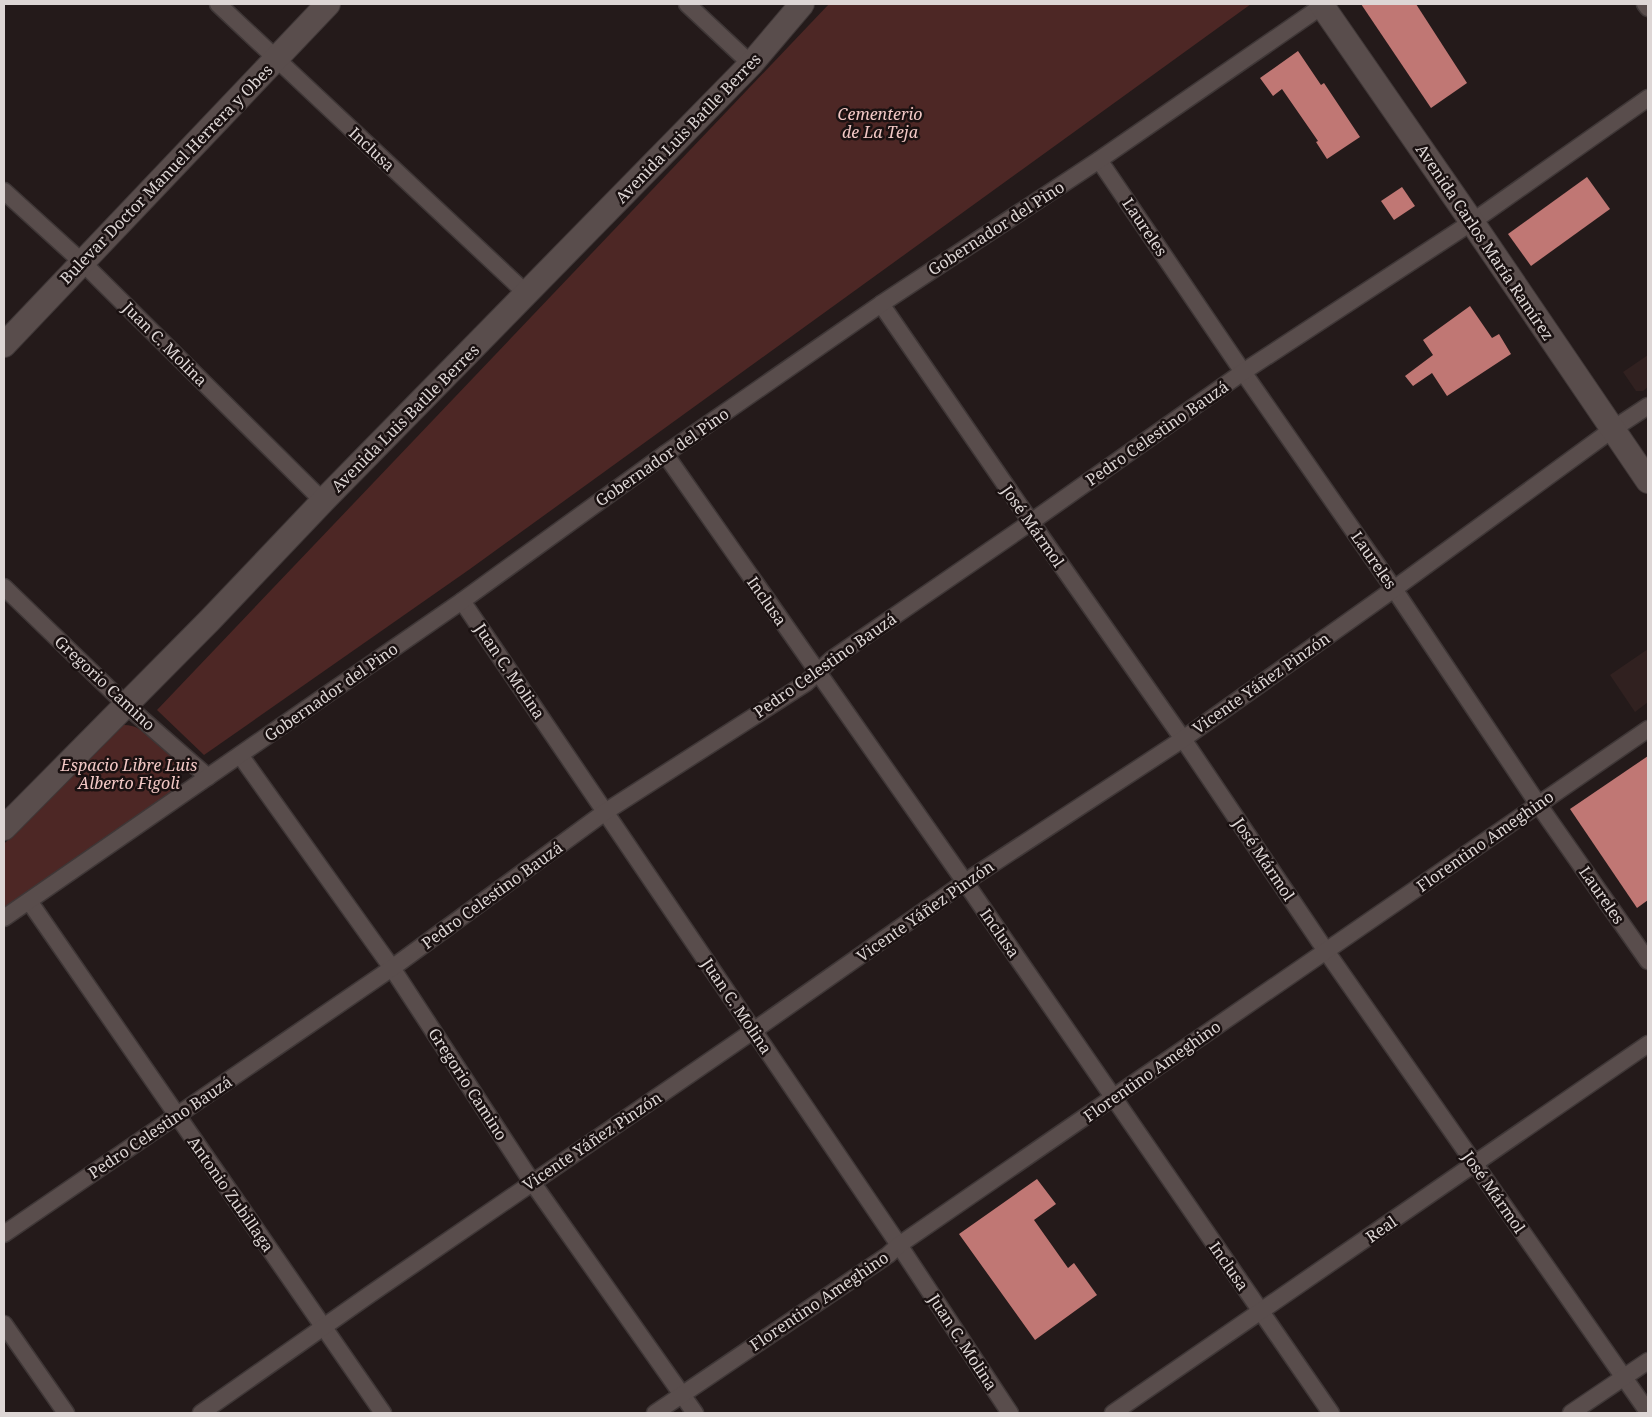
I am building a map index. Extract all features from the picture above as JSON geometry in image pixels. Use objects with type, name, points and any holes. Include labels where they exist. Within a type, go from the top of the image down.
[{"type":"main road","name":"Bulevar Doctor Manuel Herrera y Obes","points":[[4,345],[328,4]]},
{"type":"main road","name":"Avenida Luis Batlle Berres","points":[[4,828],[210,620],[751,64],[802,4]]},
{"type":"main road","name":"Avenida Carlos María Ramírez","points":[[1323,4],[1648,481]]},
{"type":"street","name":"Inclusa","points":[[218,4],[526,294]]},
{"type":"street","points":[[687,4],[751,64]]},
{"type":"street","name":"Gobernador del Pino","points":[[4,918],[462,601],[665,454],[881,304],[1100,160],[1323,4]]},
{"type":"street","points":[[1645,4],[1648,8]]},
{"type":"street","name":"Pedro Celestino Bauzá","points":[[4,1234],[392,968],[605,812],[806,683],[832,659],[1031,522],[1243,372],[1472,222],[1648,98]]},
{"type":"street","name":"Laureles","points":[[1100,160],[1243,372],[1394,589],[1538,804],[1648,961]]},
{"type":"street","name":"Juan C. Molina","points":[[4,190],[82,262],[324,501]]},
{"type":"street","name":"José Mármol","points":[[881,304],[1326,951],[1648,1412]]},
{"type":"street","name":"Vicente Yáñez Pinzón","points":[[201,1413],[965,882],[1182,739],[1394,589],[1613,429],[1648,406]]},
{"type":"street","name":"Inclusa","points":[[665,454],[965,882],[1331,1413]]},
{"type":"street","name":"Gregorio Camino","points":[[4,587],[126,705],[208,777]]},
{"type":"street","name":"Juan C. Molina","points":[[462,601],[899,1245],[1010,1413]]},
{"type":"street","name":"Florentino Ameghino","points":[[655,1413],[888,1256],[899,1245],[1648,729]]},
{"type":"street","name":"Gregorio Camino","points":[[240,755],[392,968],[532,1182],[695,1413]]},
{"type":"street","name":"Antonio Zubillaga","points":[[29,901],[383,1413]]},
{"type":"street","name":"Real","points":[[1113,1413],[1648,1044]]},
{"type":"street","points":[[4,1324],[66,1413]]},
{"type":"street","points":[[1571,1413],[1648,1361]]},
{"type":"shaded area","points":[[1648,355],[1648,387],[1643,391],[1636,391],[1623,372]]},
{"type":"shaded area","points":[[1648,649],[1648,702],[1635,712],[1610,675]]},
{"type":"green space","name":"Cementerio de La Teja","points":[[829,4],[1251,4],[470,569],[204,755],[157,710]]},
{"type":"green space","name":"Espacio Libre Luis Alberto Figoli","points":[[124,725],[134,726],[143,732],[162,746],[177,763],[180,770],[176,790],[4,909],[4,844],[116,730]]},
{"type":"building","points":[[1361,4],[1416,4],[1467,83],[1431,108]]},
{"type":"building","points":[[1298,51],[1321,85],[1324,83],[1360,137],[1327,159],[1316,142],[1318,141],[1282,89],[1273,96],[1260,78]]},
{"type":"building","points":[[1587,177],[1610,209],[1531,266],[1508,234]]},
{"type":"building","points":[[1402,187],[1415,206],[1394,220],[1381,201]]},
{"type":"building","points":[[1470,306],[1492,338],[1499,334],[1511,354],[1447,396],[1432,373],[1413,386],[1405,376],[1433,355],[1423,340]]},
{"type":"building","points":[[1648,756],[1648,900],[1637,908],[1570,809]]},
{"type":"building","points":[[1037,1179],[1056,1204],[1034,1220],[1068,1268],[1074,1263],[1097,1295],[1035,1340],[959,1234]]}]
